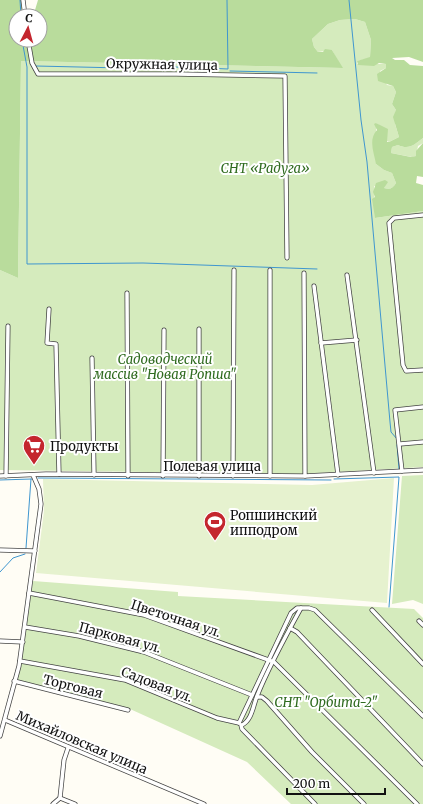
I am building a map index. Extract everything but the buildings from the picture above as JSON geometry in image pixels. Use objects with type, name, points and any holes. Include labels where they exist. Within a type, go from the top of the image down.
[{"type":"street","name":"Окружная улица","points":[[29,48],[32,63],[38,74],[285,76],[287,258]]},
{"type":"street","points":[[423,215],[394,218],[389,223],[403,365],[406,371],[423,370]]},
{"type":"street","points":[[233,476],[234,270]]},
{"type":"street","points":[[270,270],[270,476]]},
{"type":"street","points":[[304,273],[305,476]]},
{"type":"street","points":[[347,275],[374,473]]},
{"type":"street","points":[[314,286],[338,475]]},
{"type":"street","points":[[127,293],[128,476]]},
{"type":"street","points":[[50,309],[47,343],[56,344],[60,474]]},
{"type":"street","points":[[6,476],[8,326]]},
{"type":"street","points":[[199,329],[199,476]]},
{"type":"street","points":[[163,476],[164,330]]},
{"type":"street","points":[[321,343],[357,340]]},
{"type":"street","points":[[92,358],[94,475]]},
{"type":"street","points":[[402,471],[395,410],[423,407]]},
{"type":"street","points":[[400,444],[423,442]]},
{"type":"street","name":"Полевая улица","points":[[0,476],[60,474],[128,476],[305,476],[423,470]]},
{"type":"street","name":"Михайловская улица","points":[[33,475],[39,489],[41,504],[20,661],[5,720],[68,748],[204,804]]},
{"type":"street","points":[[0,550],[34,551]]},
{"type":"street","name":"Цветочная ул.","points":[[29,593],[144,615],[274,662]]},
{"type":"street","points":[[315,804],[242,729],[240,724],[268,660],[291,613],[297,608],[309,608],[315,610],[423,716]]},
{"type":"street","points":[[240,724],[246,722],[251,714],[257,697],[301,608]]},
{"type":"street","points":[[372,610],[423,664]]},
{"type":"street","points":[[419,621],[423,625]]},
{"type":"street","name":"Парковая ул.","points":[[25,627],[80,636],[144,652],[252,695]]},
{"type":"street","points":[[290,628],[297,632],[423,764]]},
{"type":"street","points":[[0,641],[23,642]]},
{"type":"street","name":"Садовая ул.","points":[[20,661],[125,680],[217,718],[240,724]]},
{"type":"street","points":[[274,662],[417,804]]},
{"type":"street","name":"Торговая","points":[[14,681],[128,710]]},
{"type":"street","points":[[257,697],[262,697],[267,701],[312,752],[364,804]]},
{"type":"street","points":[[0,736],[5,720]]},
{"type":"street","points":[[52,804],[60,798],[64,760],[68,748]]},
{"type":"street","points":[[60,798],[75,804]]},
{"type":"green space","points":[[0,0],[23,0],[24,8],[8,8],[8,48],[48,48],[48,8],[36,8],[38,0],[423,0],[423,62],[409,57],[392,58],[395,60],[404,60],[410,65],[423,66],[423,138],[417,143],[408,147],[398,145],[392,147],[391,153],[411,157],[416,156],[416,151],[423,143],[423,177],[417,176],[416,183],[423,185],[423,211],[375,218],[372,199],[375,197],[373,192],[376,183],[385,180],[388,182],[384,188],[390,189],[396,183],[392,173],[384,170],[376,164],[372,146],[374,134],[377,130],[374,124],[376,123],[388,129],[387,142],[399,137],[393,117],[396,110],[392,104],[396,92],[393,86],[378,81],[377,74],[386,68],[386,64],[379,63],[374,66],[358,65],[357,61],[370,57],[371,40],[365,22],[355,19],[340,20],[328,24],[312,39],[314,47],[318,52],[323,52],[325,49],[332,50],[343,68],[21,61],[18,278],[0,270]]},
{"type":"green space","points":[[355,19],[365,22],[371,40],[370,58],[357,61],[357,64],[386,64],[386,68],[380,71],[387,85],[393,86],[396,92],[392,104],[396,110],[395,124],[399,137],[389,142],[387,141],[382,127],[376,123],[376,164],[384,170],[392,173],[396,183],[390,189],[384,188],[385,185],[374,186],[375,218],[423,211],[423,467],[303,474],[0,470],[0,270],[18,278],[21,61],[342,68],[332,50],[318,52],[314,47],[312,39],[328,24],[340,20]]},
{"type":"green space","points":[[423,138],[423,143],[418,146],[416,156],[412,157],[391,153],[392,147],[398,145],[408,147],[417,143]]},
{"type":"green space","points":[[423,475],[423,604],[413,600],[392,604],[402,476]]},
{"type":"green space","name":"Ропшинский ипподром","points":[[394,478],[387,603],[36,573],[44,511],[43,479],[312,485]]},
{"type":"green space","name":"СНТ \"Орбита-2\"","points":[[33,581],[178,592],[178,596],[414,609],[423,618],[423,804],[291,804],[247,762],[130,709],[16,680],[20,665]]},
{"type":"waterway","points":[[20,0],[20,8]]},
{"type":"waterway","points":[[36,66],[122,68],[183,67],[228,69],[227,0]]},
{"type":"waterway","points":[[349,0],[361,120],[367,162],[391,432],[397,439]]},
{"type":"waterway","points":[[23,48],[27,67],[27,264],[143,263],[317,269]]},
{"type":"waterway","points":[[230,71],[317,73]]},
{"type":"waterway","points":[[397,445],[399,469]]},
{"type":"waterway","points":[[334,479],[399,477],[389,607]]},
{"type":"waterway","points":[[38,478],[331,480]]},
{"type":"waterway","points":[[26,548],[31,479]]},
{"type":"waterway","points":[[0,480],[32,479]]},
{"type":"waterway","points":[[0,572],[13,558],[25,554]]},
{"type":"place","name":"Продукты","points":[[34,466]]},
{"type":"place","name":"Ропшинский ипподром","points":[[215,542]]},
{"type":"park label","name":"СНТ «Радуга»","points":[[265,168]]},
{"type":"park label","name":"Садоводческий массив \"Новая Ропша\"","points":[[165,366]]}]
